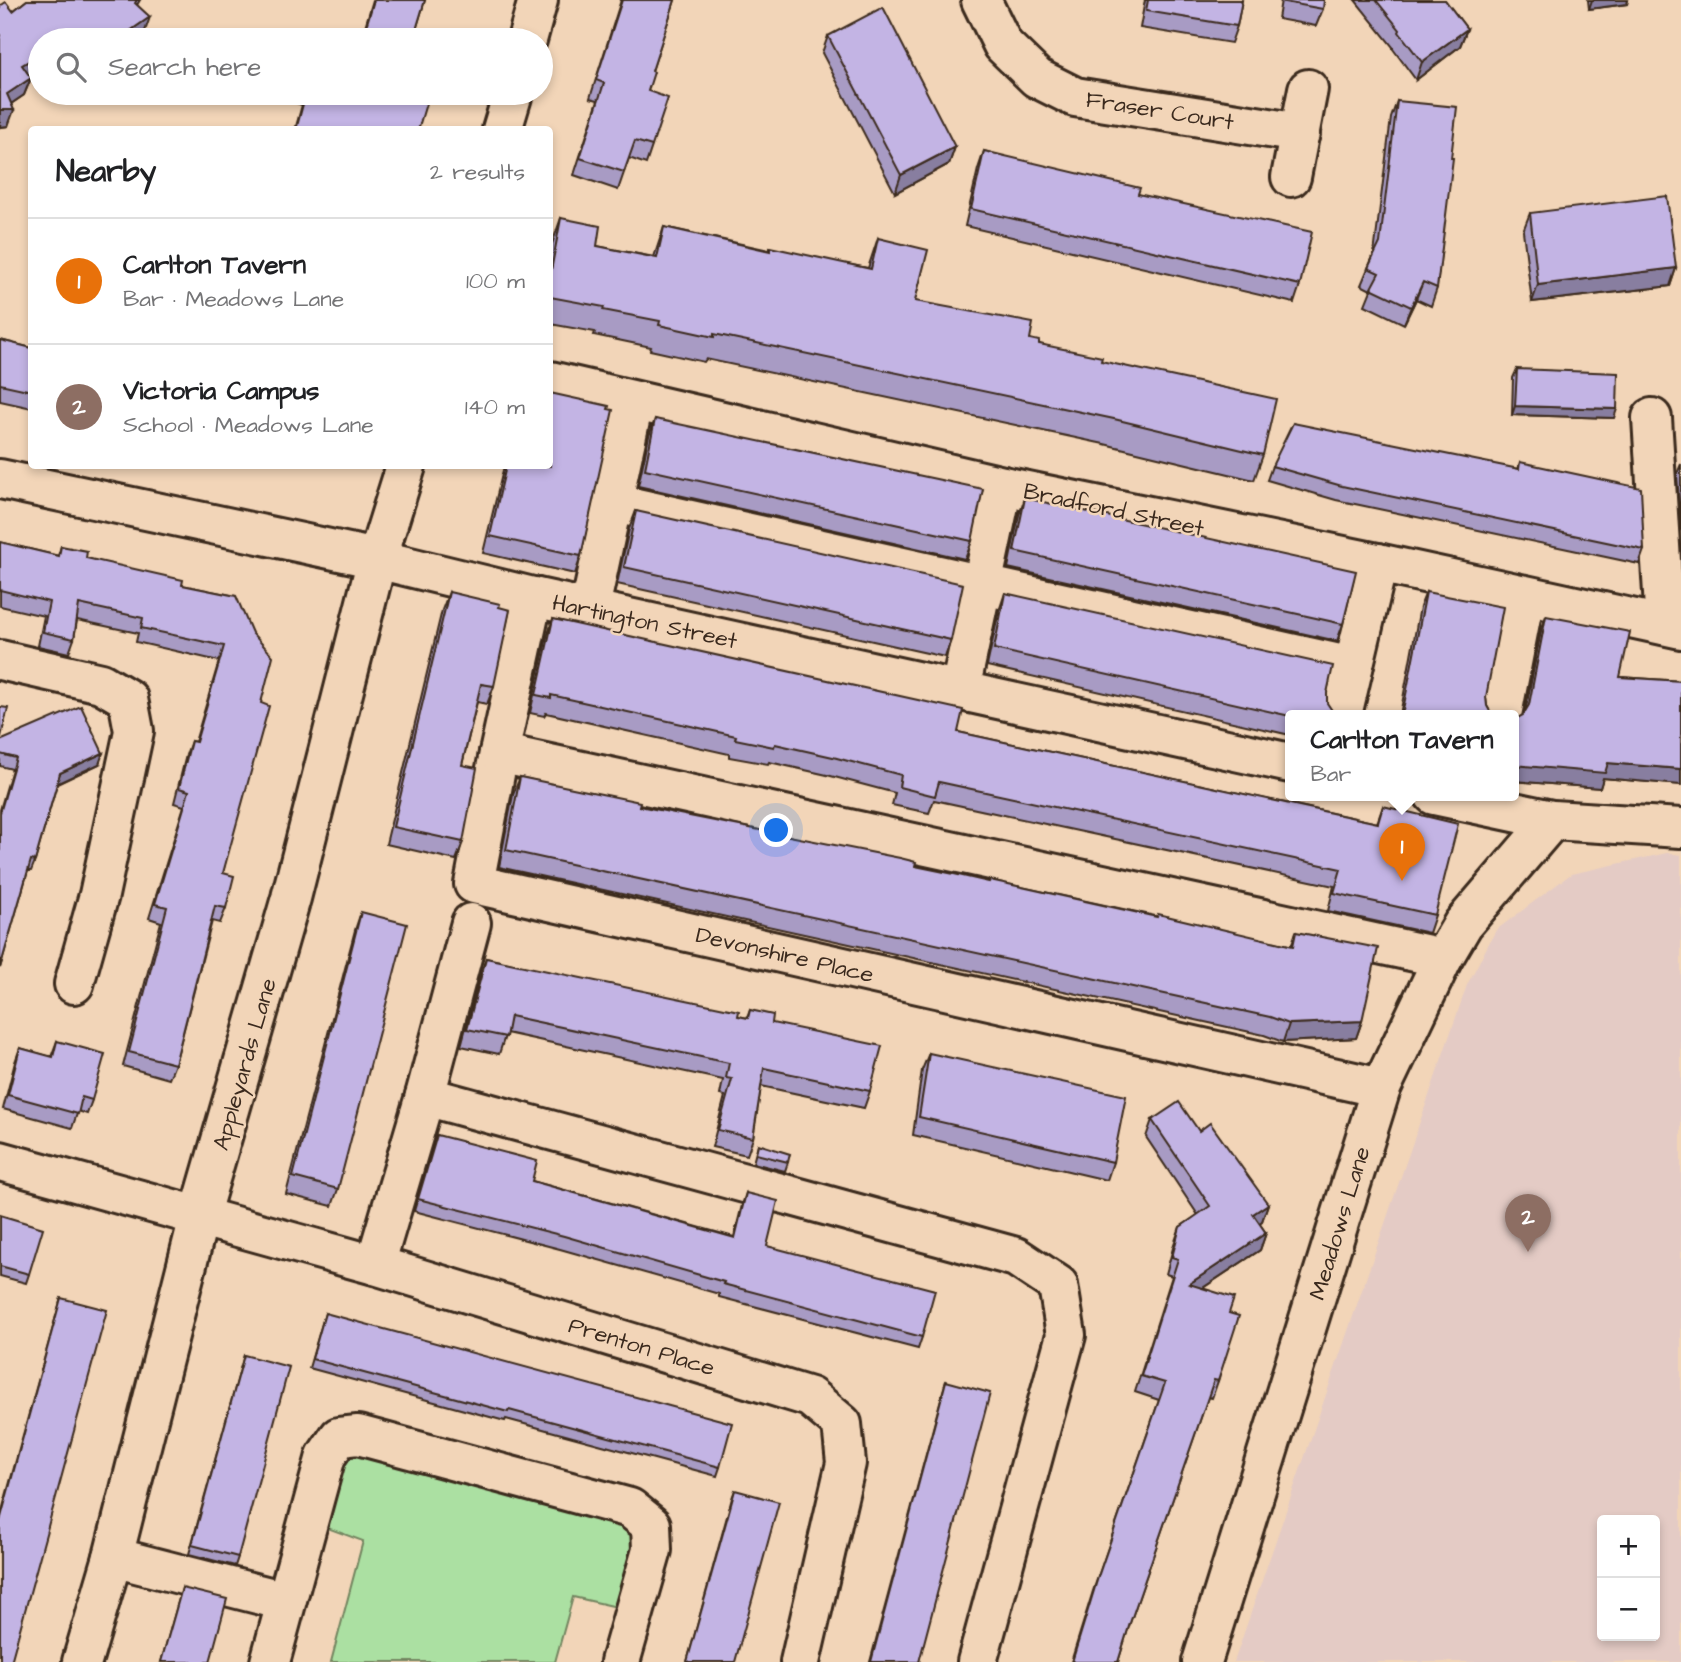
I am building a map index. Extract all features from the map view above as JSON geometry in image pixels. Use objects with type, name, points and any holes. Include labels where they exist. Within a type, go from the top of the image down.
[{"type":"street","points":[[530,28],[538,0]]},
{"type":"street","name":"Fraser Court","points":[[981,0],[1003,46],[1037,78],[1075,97],[1300,133]]},
{"type":"street","points":[[1291,177],[1308,89]]},
{"type":"street","points":[[503,126],[509,105]]},
{"type":"street","name":"Bradford Street","points":[[553,382],[1003,486],[1673,627]]},
{"type":"street","points":[[590,608],[634,402]]},
{"type":"street","points":[[1652,418],[1673,627]]},
{"type":"street","name":"Appleyards Lane","points":[[82,1662],[113,1557],[199,1217],[291,898],[377,559],[405,469]]},
{"type":"street","name":"Hartington Street","points":[[0,479],[377,559],[533,597],[1285,762]]},
{"type":"street","points":[[960,690],[1003,486]]},
{"type":"street","points":[[614,503],[1353,667]]},
{"type":"street","points":[[1343,710],[1378,563]]},
{"type":"street","points":[[1503,710],[1525,596]]},
{"type":"street","name":"Devonshire Place","points":[[533,597],[474,884],[1381,1088]]},
{"type":"street","points":[[0,660],[102,682],[128,699],[134,731],[99,895],[74,984]]},
{"type":"street","points":[[499,753],[1443,958]]},
{"type":"street","points":[[1485,801],[1552,820],[1681,828]]},
{"type":"street","name":"Meadows Lane","points":[[1202,1662],[1381,1088],[1443,958],[1463,924],[1552,820]]},
{"type":"street","points":[[375,1265],[425,1096],[471,923]]},
{"type":"street","points":[[425,1096],[1016,1257],[1058,1285],[1066,1335],[977,1662]]},
{"type":"street","name":"Prenton Place","points":[[0,1161],[375,1265],[810,1397],[842,1424],[846,1464],[800,1662]]},
{"type":"street","points":[[270,1662],[326,1456],[340,1437],[358,1435],[630,1508],[651,1525],[652,1550],[620,1662]]},
{"type":"street","points":[[113,1557],[285,1601]]},
{"type":"shaded area","points":[[1667,853],[1681,855],[1681,1662],[1234,1662],[1467,985],[1496,930],[1571,874]]},
{"type":"green space","points":[[346,1448],[631,1519],[642,1537],[626,1609],[573,1597],[555,1662],[331,1662],[363,1541],[314,1523]]},
{"type":"building","points":[[27,0],[137,0],[135,3],[150,17],[134,28],[28,28],[28,61],[22,65],[28,74],[28,80],[7,94],[14,110],[0,110],[0,6],[6,2],[13,11]]},
{"type":"building","points":[[374,0],[425,0],[417,28],[366,28]]},
{"type":"building","points":[[622,0],[675,0],[648,91],[668,98],[652,146],[635,141],[624,172],[580,158],[604,83],[596,80]]},
{"type":"building","points":[[1148,0],[1242,0],[1237,26],[1146,11]]},
{"type":"building","points":[[1324,0],[1323,9],[1284,2]]},
{"type":"building","points":[[1376,0],[1445,0],[1467,29],[1422,62]]},
{"type":"building","points":[[883,7],[955,147],[901,175],[828,36]]},
{"type":"building","points":[[1397,101],[1457,107],[1437,288],[1423,282],[1411,307],[1371,288],[1379,273],[1368,268],[1380,243]]},
{"type":"building","points":[[303,105],[426,105],[419,126],[297,126]]},
{"type":"building","points":[[984,151],[1140,188],[1138,194],[1312,232],[1300,285],[971,209]]},
{"type":"building","points":[[1667,196],[1676,268],[1538,285],[1530,213]]},
{"type":"building","points":[[561,218],[600,226],[597,246],[657,258],[664,227],[770,251],[770,247],[871,269],[878,238],[928,250],[915,301],[1033,323],[1030,339],[1039,341],[1039,344],[1102,357],[1101,361],[1276,399],[1263,455],[1114,419],[714,334],[714,337],[659,325],[660,321],[553,298],[553,260]]},
{"type":"building","points":[[0,340],[28,347],[28,390],[0,384]]},
{"type":"building","points":[[1517,369],[1618,373],[1617,409],[1515,406]]},
{"type":"building","points":[[553,394],[609,406],[608,409],[613,410],[581,556],[490,536],[505,469],[553,469]]},
{"type":"building","points":[[655,419],[983,489],[972,541],[645,469]]},
{"type":"building","points":[[1293,423],[1519,469],[1520,462],[1641,488],[1644,550],[1342,486],[1272,466]]},
{"type":"building","points":[[1025,498],[1356,571],[1343,624],[1014,551]]},
{"type":"building","points":[[636,511],[963,584],[951,640],[624,567]]},
{"type":"building","points":[[0,542],[59,556],[61,546],[87,551],[86,558],[183,580],[182,585],[236,596],[252,633],[273,656],[261,703],[269,706],[223,873],[234,876],[226,908],[215,906],[175,1064],[129,1052],[167,907],[155,904],[189,791],[179,788],[191,741],[196,742],[224,646],[141,628],[143,618],[79,604],[74,639],[43,632],[49,602],[0,590]]},
{"type":"building","points":[[449,592],[500,604],[499,607],[510,610],[494,686],[481,684],[462,765],[477,768],[463,842],[393,827]]},
{"type":"building","points":[[1426,592],[1503,607],[1486,697],[1489,710],[1403,710]]},
{"type":"building","points":[[1005,593],[1333,666],[1327,693],[1327,703],[1332,710],[1285,710],[1285,715],[994,649]]},
{"type":"building","points":[[1546,616],[1630,632],[1620,677],[1681,681],[1681,769],[1608,763],[1605,773],[1519,765],[1519,717],[1529,705]]},
{"type":"building","points":[[553,619],[963,710],[958,732],[1378,823],[1383,806],[1458,824],[1435,915],[1334,893],[1341,869],[939,782],[935,796],[899,787],[901,775],[833,757],[775,744],[774,747],[735,739],[736,736],[551,695],[551,698],[536,695]]},
{"type":"building","points":[[81,706],[103,753],[60,773],[35,861],[31,860],[0,968],[0,813],[16,758],[0,754],[0,741]]},
{"type":"building","points":[[0,707],[8,708],[0,741]]},
{"type":"building","points":[[520,777],[640,802],[639,806],[900,858],[916,862],[915,866],[1157,917],[1158,914],[1293,946],[1296,932],[1378,948],[1362,1021],[1289,1024],[1270,1017],[506,850]]},
{"type":"building","points":[[361,912],[407,924],[338,1189],[293,1177]]},
{"type":"building","points":[[486,958],[739,1011],[738,1016],[748,1018],[750,1010],[773,1015],[772,1023],[882,1046],[870,1091],[764,1068],[753,1138],[718,1130],[732,1079],[726,1078],[729,1063],[510,1016],[506,1037],[467,1029]]},
{"type":"building","points":[[57,1041],[105,1054],[92,1100],[82,1097],[78,1114],[8,1095],[20,1048],[53,1057]]},
{"type":"building","points":[[929,1053],[1126,1096],[1113,1162],[919,1117]]},
{"type":"building","points":[[1179,1102],[1199,1131],[1210,1123],[1268,1204],[1253,1214],[1266,1233],[1189,1284],[1234,1298],[1229,1313],[1239,1316],[1218,1381],[1214,1380],[1118,1662],[1072,1662],[1099,1574],[1165,1383],[1141,1376],[1178,1259],[1172,1257],[1180,1227],[1210,1206],[1152,1120]]},
{"type":"building","points":[[437,1135],[537,1161],[532,1181],[735,1238],[746,1193],[778,1201],[767,1246],[935,1290],[922,1337],[723,1284],[724,1282],[564,1236],[418,1199]]},
{"type":"building","points":[[758,1144],[790,1154],[788,1162],[756,1154]]},
{"type":"building","points":[[0,1215],[43,1228],[29,1274],[0,1266]]},
{"type":"building","points":[[61,1298],[107,1310],[11,1662],[0,1662],[0,1521]]},
{"type":"building","points":[[325,1313],[732,1423],[720,1467],[312,1359]]},
{"type":"building","points":[[244,1355],[289,1367],[238,1557],[192,1545]]},
{"type":"building","points":[[946,1381],[990,1393],[919,1662],[871,1662]]},
{"type":"building","points":[[735,1490],[779,1502],[735,1662],[687,1662]]},
{"type":"building","points":[[182,1588],[227,1599],[210,1662],[161,1662]]},
{"type":"place","name":"Carlton Tavern","points":[[1402,881]]},
{"type":"place","name":"Victoria Campus","points":[[1528,1252]]}]
